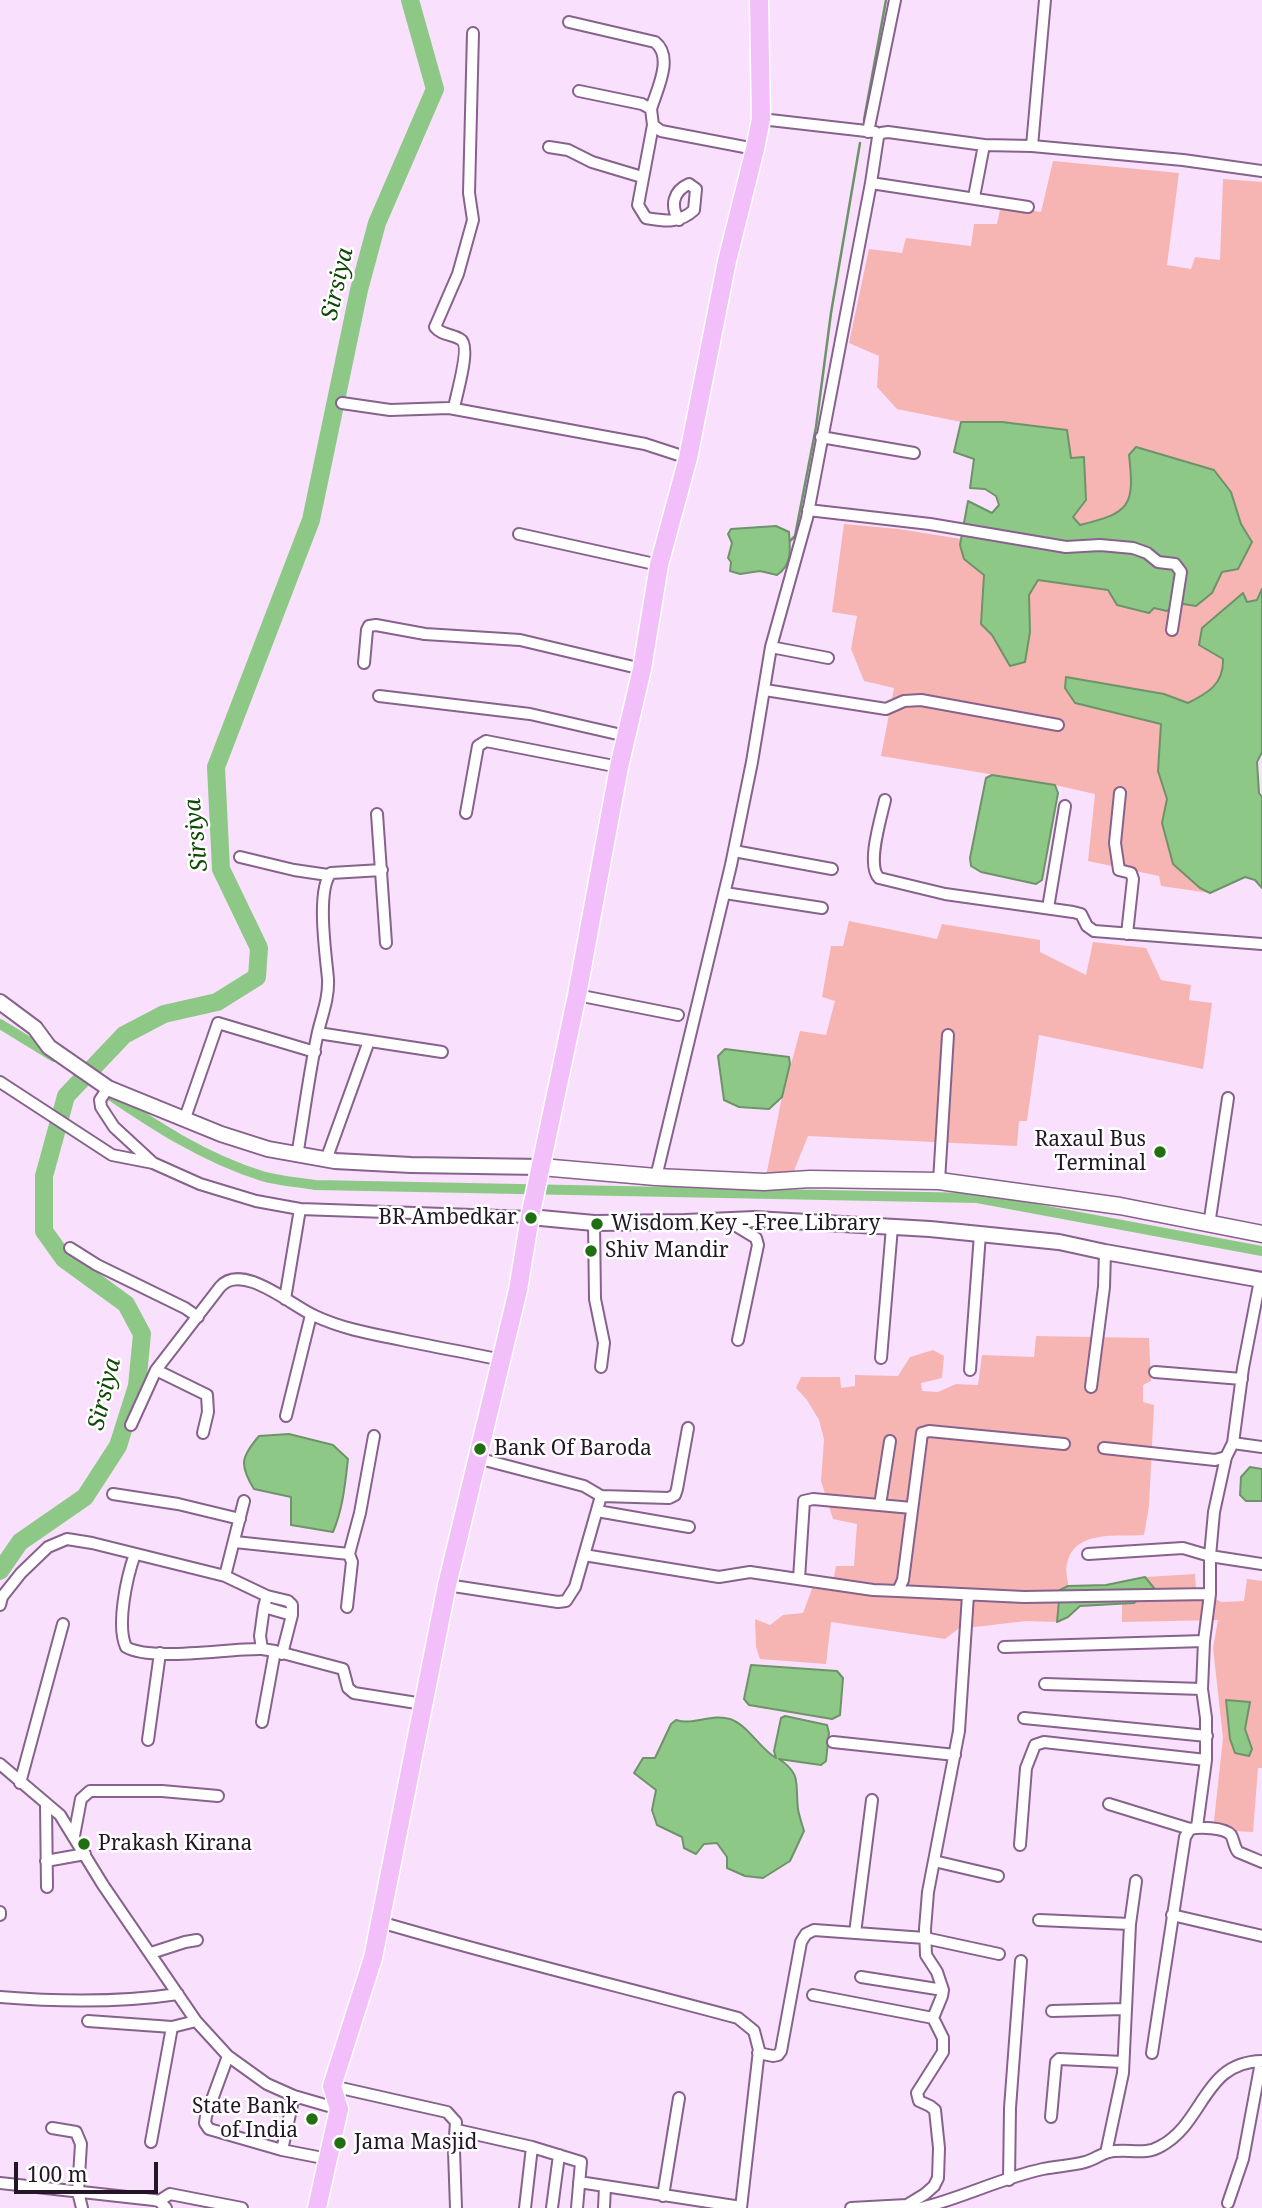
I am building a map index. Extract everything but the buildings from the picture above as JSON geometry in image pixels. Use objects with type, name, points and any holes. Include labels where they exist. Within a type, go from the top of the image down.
[{"type":"main road","points":[[317,2208],[339,2109],[332,2085],[373,1958],[447,1585],[518,1290],[531,1210],[577,995],[619,767],[642,668],[659,565],[688,458],[727,261],[755,149],[761,118],[759,0]]},
{"type":"main road","points":[[539,1173],[764,1182],[810,1179],[939,1181],[1119,1206],[1262,1234]]},
{"type":"street","points":[[868,132],[895,0]]},
{"type":"street","points":[[1032,146],[1045,0]]},
{"type":"street","points":[[569,22],[655,41],[661,46],[664,64],[651,108],[653,125],[638,205],[646,218],[679,220]]},
{"type":"street","points":[[454,408],[465,356],[465,343],[462,339],[439,332],[435,327],[458,274],[473,220],[469,193],[473,33]]},
{"type":"street","points":[[579,91],[651,108]]},
{"type":"street","points":[[761,118],[984,145],[1032,146],[1183,160],[1262,171]]},
{"type":"street","points":[[653,125],[661,131],[755,149]]},
{"type":"street","points":[[656,1177],[734,852],[771,647],[808,510],[872,183],[876,142],[881,133]]},
{"type":"street","points":[[974,197],[984,145]]},
{"type":"street","points":[[549,147],[568,150],[592,162],[642,177]]},
{"type":"street","points":[[872,183],[1028,207]]},
{"type":"street","points":[[342,404],[390,410],[454,408],[645,444],[688,458]]},
{"type":"street","points":[[821,438],[914,453]]},
{"type":"street","points":[[808,510],[930,524],[1066,547],[1100,545],[1140,550],[1158,562],[1175,564],[1181,572],[1172,630]]},
{"type":"street","points":[[519,534],[659,565]]},
{"type":"street","points":[[364,663],[367,630],[369,626],[376,625],[425,634],[520,640],[642,668]]},
{"type":"street","points":[[771,647],[828,658]]},
{"type":"street","points":[[765,690],[886,709],[905,701],[921,700],[1058,725]]},
{"type":"street","points":[[379,696],[530,714],[626,736]]},
{"type":"street","points":[[466,813],[478,746],[486,741],[619,767]]},
{"type":"street","points":[[1120,793],[1115,854],[1119,870],[1131,873],[1133,879],[1127,934]]},
{"type":"street","points":[[885,800],[873,860],[875,874],[879,878],[945,894],[1080,914],[1090,929],[1262,944]]},
{"type":"street","points":[[1048,908],[1065,806]]},
{"type":"street","points":[[377,814],[386,943]]},
{"type":"street","points":[[734,852],[832,869]]},
{"type":"street","points":[[240,857],[328,875],[382,870]]},
{"type":"street","points":[[297,1156],[318,1033],[327,998],[322,922],[328,875]]},
{"type":"street","points":[[725,893],[822,908]]},
{"type":"street","points":[[577,995],[678,1015]]},
{"type":"street","points":[[0,1002],[35,1028],[49,1046],[105,1091],[185,1118],[233,1138],[297,1156],[326,1160],[539,1173]]},
{"type":"street","points":[[185,1118],[218,1023],[226,1023],[315,1052]]},
{"type":"street","points":[[318,1033],[442,1052]]},
{"type":"street","points":[[939,1181],[948,1035]]},
{"type":"street","points":[[326,1160],[369,1041]]},
{"type":"street","points":[[0,1082],[112,1155],[153,1163],[200,1184],[256,1201],[300,1209],[531,1210],[594,1223],[790,1220],[892,1227],[1059,1242],[1261,1280],[1233,1443],[1226,1457],[1214,1512],[1202,1689],[1207,1736],[1206,1760],[1194,1828],[1185,1837],[1152,2053]]},
{"type":"street","points":[[105,1091],[106,1117],[153,1163]]},
{"type":"street","points":[[1209,1225],[1228,1098]]},
{"type":"street","points":[[285,1299],[300,1209]]},
{"type":"street","points":[[726,1220],[756,1238],[758,1245],[738,1340]]},
{"type":"street","points":[[594,1223],[595,1299],[604,1343],[601,1367]]},
{"type":"street","points":[[881,1358],[892,1227]]},
{"type":"street","points":[[970,1370],[980,1234]]},
{"type":"street","points":[[70,1248],[97,1265],[198,1317]]},
{"type":"street","points":[[1091,1387],[1104,1287],[1105,1252]]},
{"type":"street","points":[[131,1425],[156,1370],[224,1282],[230,1279],[243,1279],[311,1315],[346,1328],[502,1360]]},
{"type":"street","points":[[286,1416],[311,1315]]},
{"type":"street","points":[[156,1370],[207,1395],[208,1412],[203,1433]]},
{"type":"street","points":[[1155,1372],[1242,1379]]},
{"type":"street","points":[[477,1458],[584,1486],[601,1496],[669,1498],[674,1495],[688,1428]]},
{"type":"street","points":[[898,1591],[903,1580],[921,1437],[925,1431],[1064,1444]]},
{"type":"street","points":[[347,1607],[352,1562],[349,1554],[360,1513],[374,1436]]},
{"type":"street","points":[[880,1505],[890,1441]]},
{"type":"street","points":[[1233,1443],[1262,1447]]},
{"type":"street","points":[[1104,1448],[1216,1460],[1226,1457]]},
{"type":"street","points":[[113,1494],[178,1504],[240,1519]]},
{"type":"street","points":[[447,1585],[566,1601],[575,1587],[601,1496]]},
{"type":"street","points":[[799,1579],[804,1501],[813,1499],[912,1508]]},
{"type":"street","points":[[225,1576],[244,1501]]},
{"type":"street","points":[[597,1511],[690,1527]]},
{"type":"street","points":[[0,1605],[2,1597],[48,1547],[67,1539],[225,1576],[266,1602],[288,1601],[292,1605],[292,1615],[279,1653],[262,1722]]},
{"type":"street","points":[[235,1542],[349,1554]]},
{"type":"street","points":[[1088,1554],[1183,1548],[1210,1556],[1262,1563]]},
{"type":"street","points":[[135,1554],[125,1588],[123,1642],[134,1652],[262,1648],[343,1669],[348,1688],[354,1693],[423,1704]]},
{"type":"street","points":[[584,1555],[719,1577],[750,1572],[882,1591],[1024,1597],[1210,1594]]},
{"type":"street","points":[[915,2207],[934,2186],[939,2171],[935,2110],[919,2101],[917,2093],[943,2052],[943,2038],[933,2018],[943,1990],[937,1972],[926,1955],[925,1938],[934,1861],[955,1755],[968,1595]]},
{"type":"street","points":[[262,1648],[260,1636],[266,1602]]},
{"type":"street","points":[[20,1783],[63,1624]]},
{"type":"street","points":[[1004,1647],[1204,1641]]},
{"type":"street","points":[[148,1740],[160,1653]]},
{"type":"street","points":[[1045,1684],[1202,1689]]},
{"type":"street","points":[[1024,1718],[1207,1736]]},
{"type":"street","points":[[833,1742],[955,1755]]},
{"type":"street","points":[[1020,1845],[1026,1768],[1035,1745],[1044,1742],[1206,1760]]},
{"type":"street","points":[[0,1764],[60,1815],[103,1885],[196,2021],[228,2056],[267,2084],[294,2096],[339,2109]]},
{"type":"street","points":[[74,1836],[82,1800],[90,1791],[162,1790],[218,1796]]},
{"type":"street","points":[[855,1933],[872,1800]]},
{"type":"street","points":[[46,1803],[47,1886]]},
{"type":"street","points":[[1109,1804],[1194,1828],[1226,1832],[1233,1838],[1238,1852],[1262,1861]]},
{"type":"street","points":[[46,1861],[85,1854]]},
{"type":"street","points":[[934,1861],[998,1875]]},
{"type":"street","points":[[1106,2152],[1123,2062],[1130,1924],[1136,1881]]},
{"type":"street","points":[[1172,1915],[1262,1936]]},
{"type":"street","points":[[1039,1920],[1130,1924]]},
{"type":"street","points":[[380,1922],[474,1950],[738,2018],[754,2031],[758,2053],[741,2207],[579,2182]]},
{"type":"street","points":[[758,2053],[773,2056],[781,2051],[801,1942],[806,1934],[814,1930],[925,1938],[999,1954]]},
{"type":"street","points":[[150,1953],[197,1940]]},
{"type":"street","points":[[1009,2180],[1010,2108],[1021,1961]]},
{"type":"street","points":[[861,1977],[943,1990]]},
{"type":"street","points":[[0,1997],[113,2001],[178,1994]]},
{"type":"street","points":[[813,1995],[933,2018]]},
{"type":"street","points":[[1052,2011],[1125,2009]]},
{"type":"street","points":[[88,2021],[172,2027],[196,2021]]},
{"type":"street","points":[[151,2142],[172,2027]]},
{"type":"street","points":[[228,2056],[206,2116],[206,2126],[282,2150],[328,2159]]},
{"type":"street","points":[[1051,2117],[1056,2062],[1059,2059],[1123,2062]]},
{"type":"street","points":[[851,2208],[915,2207],[1041,2169],[1082,2163],[1106,2152],[1143,2152],[1165,2144],[1192,2118],[1216,2080],[1240,2064],[1261,2062],[1243,2159],[1228,2203]]},
{"type":"street","points":[[332,2085],[447,2112],[456,2122],[457,2130],[454,2151],[456,2208]]},
{"type":"street","points":[[282,2150],[294,2096]]},
{"type":"street","points":[[663,2196],[679,2098]]},
{"type":"street","points":[[52,2128],[76,2133],[82,2144],[78,2192],[82,2208]]},
{"type":"street","points":[[457,2130],[532,2147],[581,2162],[577,2208]]},
{"type":"street","points":[[525,2208],[532,2147]]},
{"type":"street","points":[[552,2208],[559,2155]]},
{"type":"street","points":[[0,2183],[163,2205],[170,2194],[242,2208]]},
{"type":"street","points":[[604,2208],[605,2186]]},
{"type":"shaded area","points":[[1053,161],[1179,173],[1167,265],[1191,269],[1195,257],[1220,260],[1223,179],[1262,182],[1262,589],[1258,600],[1247,602],[1243,593],[1223,658],[1224,670],[1210,692],[1188,703],[1164,694],[1151,720],[1161,724],[1158,771],[1167,799],[1162,823],[1173,864],[1200,888],[1210,893],[1161,886],[1159,876],[1088,861],[1095,794],[881,756],[894,688],[864,681],[851,649],[857,616],[832,612],[844,524],[961,539],[963,556],[984,575],[981,624],[992,635],[1010,666],[1030,632],[1029,595],[1038,580],[1108,590],[1154,608],[1212,593],[1222,572],[1252,542],[1241,524],[1231,492],[1178,460],[1136,447],[1129,455],[1131,486],[1126,505],[1110,516],[1080,525],[1073,517],[1083,457],[1071,458],[1067,430],[1002,422],[961,422],[897,409],[877,387],[879,356],[849,343],[869,249],[902,253],[906,238],[971,246],[974,224],[997,224],[1001,205],[1041,212]]},
{"type":"shaded area","points":[[961,422],[1002,422],[1067,430],[1071,458],[1084,457],[1086,500],[1073,517],[1080,525],[1110,516],[1126,505],[1131,486],[1129,455],[1136,447],[1214,470],[1231,492],[1241,524],[1252,542],[1238,569],[1222,572],[1212,593],[1196,606],[1177,603],[1167,611],[1154,608],[1149,613],[1117,605],[1108,590],[1038,580],[1029,595],[1030,632],[1025,662],[1010,666],[992,635],[981,624],[984,575],[964,559],[960,545],[968,501],[992,513],[999,505],[996,496],[985,489],[970,488],[974,459],[954,452]]},
{"type":"shaded area","points":[[776,526],[789,532],[789,556],[782,571],[777,575],[760,571],[740,574],[730,571],[731,562],[728,558],[732,543],[728,534],[731,529]]},
{"type":"shaded area","points":[[1262,589],[1262,752],[1257,762],[1259,793],[1262,797],[1262,888],[1255,880],[1245,877],[1210,893],[1200,888],[1173,864],[1162,823],[1167,799],[1158,771],[1161,724],[1075,703],[1065,688],[1066,677],[1164,694],[1188,703],[1213,687],[1223,668],[1223,659],[1199,645],[1202,628],[1243,593],[1247,602],[1257,600]]},
{"type":"shaded area","points":[[992,775],[1055,785],[1058,793],[1042,880],[1036,884],[981,872],[971,866],[970,858],[986,778]]},
{"type":"shaded area","points":[[849,921],[937,939],[942,924],[1040,940],[1040,952],[1086,975],[1093,942],[1146,948],[1161,980],[1191,985],[1189,1000],[1212,1003],[1203,1069],[1039,1035],[1027,1121],[1019,1121],[1017,1146],[808,1136],[791,1178],[766,1176],[782,1097],[800,1031],[826,1035],[835,1001],[822,997],[831,946],[843,946]]},
{"type":"shaded area","points":[[725,1049],[789,1057],[790,1064],[782,1097],[769,1109],[739,1107],[724,1100],[718,1056]]},
{"type":"shaded area","points":[[1036,1336],[1149,1338],[1151,1381],[1143,1385],[1143,1402],[1154,1405],[1149,1506],[1144,1535],[1098,1537],[1078,1545],[1067,1564],[1068,1586],[1060,1590],[1057,1622],[1026,1621],[958,1629],[945,1639],[831,1622],[826,1664],[760,1659],[756,1647],[755,1619],[770,1625],[783,1615],[803,1613],[813,1586],[832,1587],[836,1566],[854,1566],[857,1524],[833,1519],[821,1481],[824,1439],[819,1420],[796,1388],[801,1377],[840,1377],[841,1388],[855,1386],[855,1375],[898,1376],[910,1357],[933,1350],[944,1356],[942,1378],[921,1383],[922,1391],[938,1392],[956,1384],[978,1385],[982,1355],[1034,1357]]},
{"type":"shaded area","points":[[289,1434],[333,1445],[348,1459],[345,1487],[333,1532],[291,1525],[291,1497],[254,1489],[246,1474],[244,1461],[259,1436]]},
{"type":"shaded area","points":[[1250,1467],[1262,1469],[1262,1501],[1246,1501],[1240,1495],[1241,1477]]},
{"type":"shaded area","points":[[1195,1574],[1196,1588],[1221,1602],[1244,1601],[1247,1579],[1262,1581],[1262,1768],[1258,1768],[1253,1832],[1213,1830],[1223,1738],[1213,1648],[1218,1620],[1122,1622],[1122,1604],[1134,1603],[1154,1588],[1145,1577]]},
{"type":"shaded area","points":[[1145,1577],[1154,1588],[1134,1603],[1080,1606],[1068,1617],[1057,1622],[1060,1590],[1068,1586],[1106,1585]]},
{"type":"shaded area","points":[[751,1665],[837,1671],[843,1678],[840,1715],[832,1719],[749,1705],[744,1699]]},
{"type":"shaded area","points":[[1226,1700],[1250,1702],[1245,1729],[1252,1749],[1249,1756],[1235,1753],[1230,1739]]},
{"type":"shaded area","points":[[785,1716],[827,1725],[829,1733],[826,1761],[821,1765],[779,1759],[794,1775],[804,1831],[790,1861],[763,1878],[745,1876],[727,1868],[727,1857],[717,1843],[704,1844],[696,1854],[684,1848],[682,1837],[657,1825],[652,1810],[656,1790],[634,1773],[643,1758],[655,1758],[671,1724],[676,1720],[689,1722],[716,1717],[730,1719],[743,1726],[776,1758],[774,1751],[781,1718]]},
{"type":"waterway","name":"Sirsiya","points":[[0,1571],[20,1542],[85,1497],[118,1446],[137,1386],[142,1334],[126,1304],[64,1259],[44,1231],[44,1176],[66,1096],[124,1035],[164,1014],[217,1002],[257,977],[259,948],[221,869],[216,767],[311,520],[359,290],[377,223],[435,89],[410,0]]},
{"type":"waterway","points":[[864,120],[886,0]]},
{"type":"waterway","points":[[790,541],[795,536],[816,427],[831,313],[860,143]]},
{"type":"waterway","points":[[0,1024],[54,1057]]},
{"type":"waterway","points":[[104,1091],[161,1128],[220,1160],[268,1178],[315,1185],[977,1198],[1262,1251]]},
{"type":"place","name":"Raxaul Bus Terminal","points":[[1160,1152]]},
{"type":"place","name":"BR Ambedkar","points":[[531,1218]]},
{"type":"place","name":"Wisdom Key - Free Library","points":[[597,1224]]},
{"type":"place","name":"Shiv Mandir","points":[[591,1251]]},
{"type":"place","name":"Bank Of Baroda","points":[[480,1449]]},
{"type":"place","name":"Prakash Kirana","points":[[84,1844]]},
{"type":"place","name":"State Bank of India","points":[[312,2119]]},
{"type":"place","name":"Jama Masjid","points":[[340,2143]]}]
